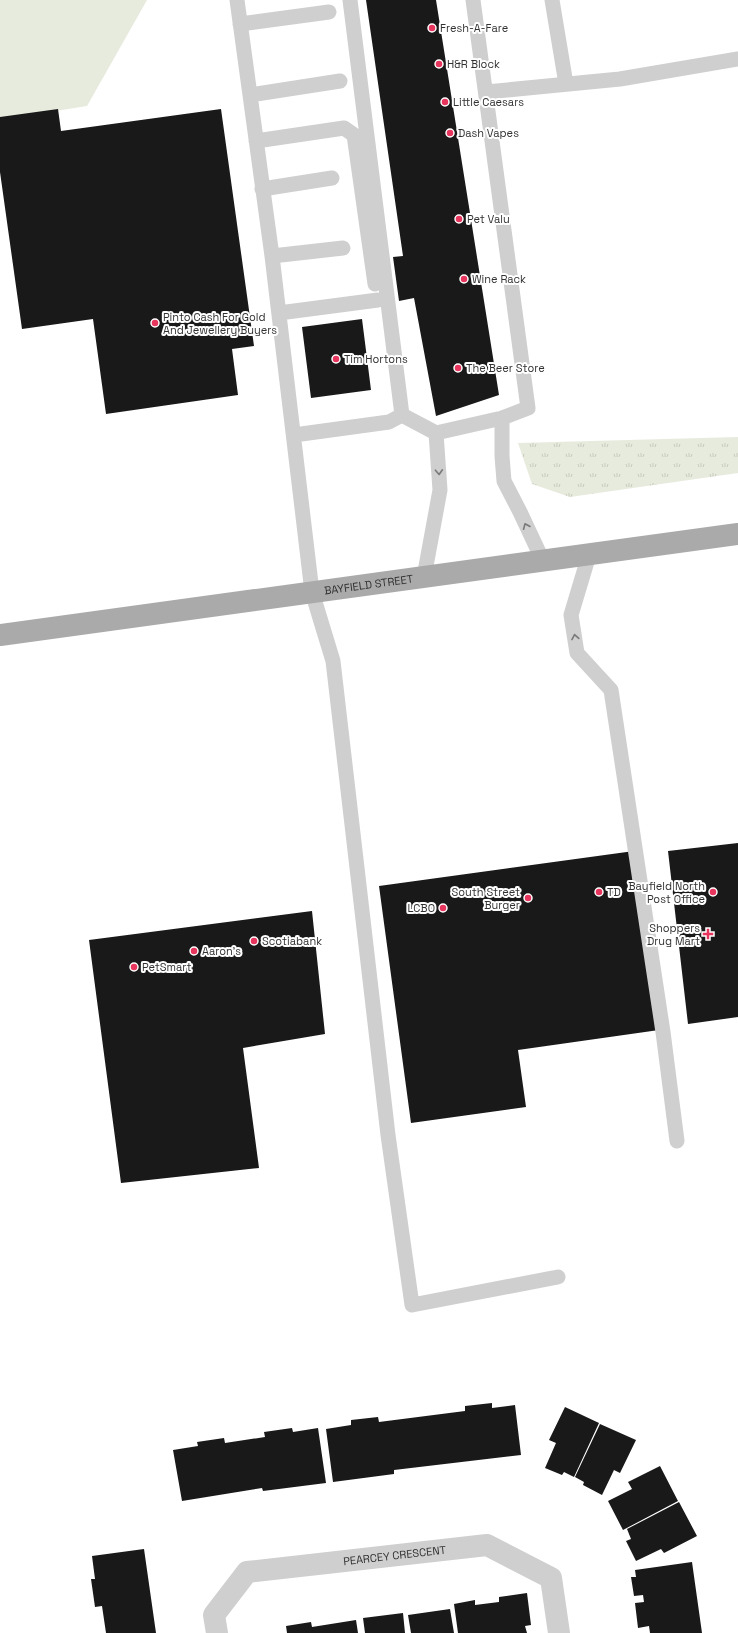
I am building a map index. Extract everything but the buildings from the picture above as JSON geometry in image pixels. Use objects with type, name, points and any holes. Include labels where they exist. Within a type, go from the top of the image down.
[{"type":"main road","name":"BAYFIELD STREET","points":[[0,635],[543,562],[738,534]]},
{"type":"street","name":"PEARCEY CRESCENT","points":[[217,1633],[214,1615],[247,1572],[486,1545],[551,1578],[559,1633]]},
{"type":"lane","points":[[237,0],[272,256],[312,592],[333,661],[388,1135],[412,1305],[558,1277]]},
{"type":"lane","points":[[350,0],[402,415]]},
{"type":"lane","points":[[402,415],[436,433],[502,418],[528,408],[473,0]]},
{"type":"lane","points":[[552,0],[566,84]]},
{"type":"lane","points":[[240,24],[329,12]]},
{"type":"lane","points":[[486,92],[620,79],[738,59]]},
{"type":"lane","points":[[250,95],[340,82]]},
{"type":"lane","points":[[256,140],[344,128],[354,135],[382,331],[391,330]]},
{"type":"lane","points":[[262,189],[332,178]]},
{"type":"lane","points":[[272,256],[343,248]]},
{"type":"lane","points":[[279,313],[378,300]]},
{"type":"lane","points":[[294,435],[389,422],[402,415]]},
{"type":"lane","points":[[502,418],[502,456],[504,481],[543,562]]},
{"type":"lane","points":[[424,577],[440,490],[436,433]]},
{"type":"lane","points":[[590,555],[571,615],[578,653],[611,690],[663,1032],[677,1141]]},
{"type":"green space","points":[[0,0],[147,0],[87,106],[0,120]]},
{"type":"green space","points":[[738,437],[738,473],[570,497],[532,484],[518,443]]},
{"type":"place","name":"Fresh-A-Fare","points":[[432,28]]},
{"type":"place","name":"H&R Block","points":[[439,64]]},
{"type":"place","name":"Little Caesars","points":[[445,102]]},
{"type":"place","name":"Dash Vapes","points":[[450,133]]},
{"type":"place","name":"Pet Valu","points":[[459,219]]},
{"type":"place","name":"Wine Rack","points":[[464,279]]},
{"type":"place","name":"Pinto Cash For Gold And Jewellery Buyers","points":[[155,323]]},
{"type":"place","name":"Tim Hortons","points":[[336,359]]},
{"type":"place","name":"The Beer Store","points":[[458,368]]},
{"type":"place","name":"TD","points":[[599,892]]},
{"type":"place","name":"Bayfield North Post Office","points":[[713,892]]},
{"type":"place","name":"South Street Burger","points":[[528,898]]},
{"type":"place","name":"LCBO","points":[[443,908]]},
{"type":"place","name":"Shoppers Drug Mart","points":[[708,934]]},
{"type":"place","name":"Scotiabank","points":[[254,941]]},
{"type":"place","name":"Aaron's","points":[[194,951]]},
{"type":"place","name":"PetSmart","points":[[134,967]]}]
